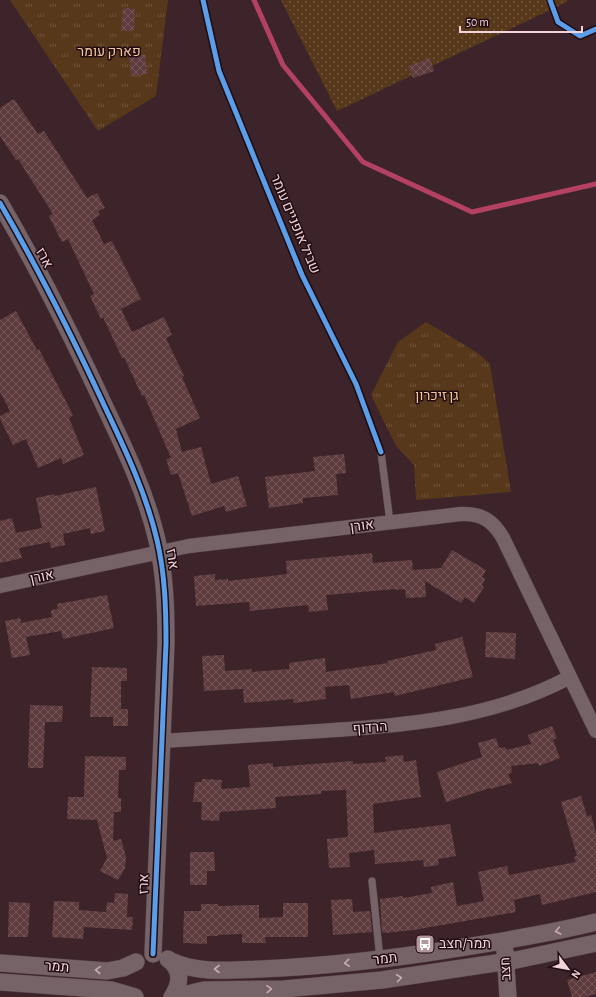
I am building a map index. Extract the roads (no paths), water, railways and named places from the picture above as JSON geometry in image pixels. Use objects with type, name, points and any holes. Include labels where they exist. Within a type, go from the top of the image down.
[{"type":"street","name":"ארז","points":[[0,203],[63,320],[121,440],[151,516],[159,552],[166,616],[153,954]]},
{"type":"street","name":"אורן","points":[[0,586],[189,546],[469,513],[482,516],[491,522],[503,538],[596,731]]},
{"type":"street","name":"הרדוף","points":[[162,741],[376,727],[430,721],[502,706],[548,689],[570,677]]},
{"type":"street","name":"תמר","points":[[0,963],[107,970],[123,968],[136,962],[144,956],[153,954],[163,956],[172,961],[195,969],[250,969],[316,966],[380,959],[504,941],[596,922]]},
{"type":"street","name":"חצב","points":[[504,941],[507,962],[508,997]]},
{"type":"street","name":"תמר","points":[[174,997],[204,990],[284,989],[350,984],[507,962],[596,943]]},
{"type":"street","points":[[172,961],[177,969],[179,978],[178,988],[174,997]]},
{"type":"street","points":[[135,997],[131,990],[129,980],[130,971],[136,962]]},
{"type":"street","name":"תמר","points":[[0,982],[40,988],[111,990],[135,997]]},
{"type":"lane","points":[[381,452],[390,522]]},
{"type":"lane","points":[[372,881],[380,959]]},
{"type":"waterway","points":[[254,0],[283,65],[363,162],[472,212],[596,184]]},
{"type":"place","name":"תמר/חצב","points":[[425,944]]},
{"type":"park label","name":"פארק עומר","points":[[109,52]]},
{"type":"park label","name":"גן זיכרון","points":[[437,396]]}]
